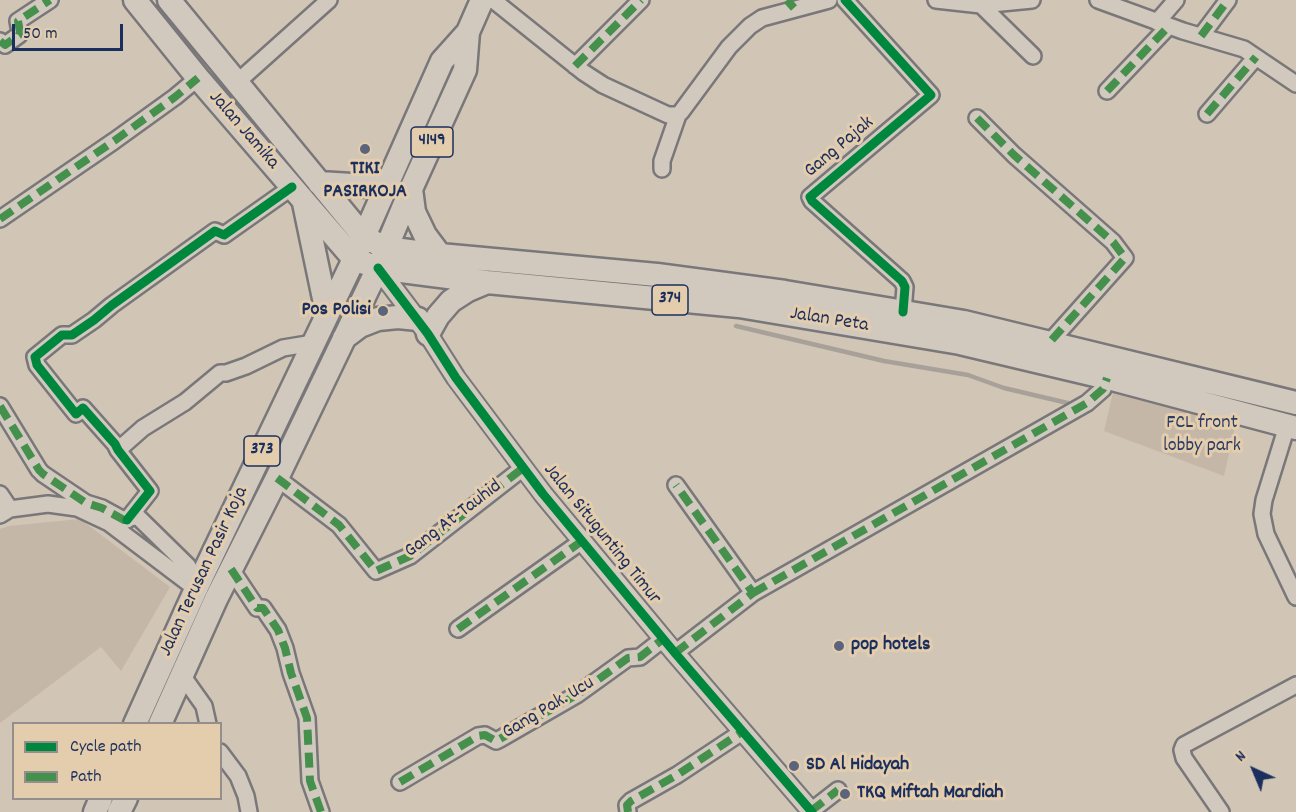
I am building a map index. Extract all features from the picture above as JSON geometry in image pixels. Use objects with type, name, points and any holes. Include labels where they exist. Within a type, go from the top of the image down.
[{"type":"main road","name":"Jalan Jamika","points":[[135,0],[198,78],[354,259]]},
{"type":"main road","name":"Jalan Jamika","points":[[169,0],[364,237]]},
{"type":"main road","name":"4149","points":[[354,259],[442,61],[468,32],[482,0]]},
{"type":"main road","name":"4149","points":[[382,258],[465,70],[468,32]]},
{"type":"main road","points":[[319,183],[385,187]]},
{"type":"main road","points":[[411,189],[414,212],[425,235],[440,255]]},
{"type":"main road","points":[[297,194],[327,313]]},
{"type":"main road","name":"Jalan Peta","points":[[364,237],[382,258],[487,282],[740,306],[1049,343],[1296,403]]},
{"type":"main road","name":"Jalan Peta","points":[[354,259],[440,255],[657,275],[785,292],[903,312],[1107,378],[1291,427]]},
{"type":"main road","name":"Jalan Terusan Pasir Koja","points":[[160,722],[216,599],[277,478],[382,258]]},
{"type":"main road","name":"Jalan Terusan Pasir Koja","points":[[135,722],[194,586],[354,259]]},
{"type":"main road","points":[[344,339],[360,326],[378,319],[398,317],[423,327],[438,316],[452,301],[468,290],[487,282]]},
{"type":"street","points":[[0,41],[5,45],[19,35],[18,21],[50,0]]},
{"type":"street","points":[[237,85],[243,77],[329,0]]},
{"type":"street","points":[[493,0],[575,66],[603,85],[662,113],[678,115]]},
{"type":"street","points":[[575,66],[641,0]]},
{"type":"street","points":[[662,169],[662,161],[678,115],[729,47],[750,26],[791,4],[829,0]]},
{"type":"street","name":"Gang Pajak","points":[[845,0],[930,96],[810,197],[902,281],[904,287],[903,312]]},
{"type":"street","points":[[936,0],[981,5],[1032,0]]},
{"type":"street","points":[[1098,0],[1163,24],[1244,49],[1296,84]]},
{"type":"street","points":[[1107,91],[1163,24],[1176,0]]},
{"type":"street","points":[[1201,36],[1228,0]]},
{"type":"street","points":[[981,5],[1033,56]]},
{"type":"street","points":[[1207,114],[1256,57]]},
{"type":"street","points":[[0,219],[176,98],[198,78]]},
{"type":"street","points":[[977,118],[1014,155],[1113,242],[1125,258],[1049,343]]},
{"type":"street","points":[[127,520],[150,492],[118,450],[116,444],[97,426],[83,408],[76,414],[37,365],[35,357],[62,335],[78,331],[215,231],[224,235],[297,194]]},
{"type":"street","name":"Jalan Situgunting Timur","points":[[382,258],[456,378],[523,468],[669,646],[812,811]]},
{"type":"street","points":[[118,450],[143,428],[185,402],[220,373],[246,366],[283,348],[313,343]]},
{"type":"street","name":"Gang Pak. Ucu","points":[[400,782],[478,736],[485,735],[496,741],[500,739],[578,694],[628,658],[640,657],[669,646],[753,593],[1087,403],[1103,389],[1107,378]]},
{"type":"street","points":[[0,406],[43,474],[86,503],[127,520],[137,516],[183,561],[190,572],[194,586]]},
{"type":"street","points":[[1291,427],[1264,500],[1262,514],[1266,534],[1296,597]]},
{"type":"street","name":"Gang At-Tauhid","points":[[277,478],[339,525],[376,571],[410,556],[523,468]]},
{"type":"street","points":[[676,485],[753,593]]},
{"type":"street","points":[[0,494],[5,512],[48,504],[77,508],[109,523],[194,586],[216,599]]},
{"type":"street","points":[[458,629],[582,541]]},
{"type":"street","points":[[231,569],[257,608],[263,608],[278,630],[285,648],[307,718],[310,781],[321,812]]},
{"type":"street","points":[[182,675],[204,706],[208,722]]},
{"type":"street","points":[[1221,812],[1184,758],[1182,750],[1184,745],[1296,685]]},
{"type":"street","points":[[628,812],[628,803],[677,775],[742,732]]},
{"type":"street","points":[[222,755],[238,776],[246,796],[249,812]]},
{"type":"street","points":[[812,811],[838,790]]},
{"type":"green space","name":"FCL front lobby park","points":[[1116,380],[1238,414],[1224,476],[1104,431]]},
{"type":"green space","points":[[80,519],[170,587],[121,671],[101,647],[0,723],[0,529],[9,526]]},
{"type":"waterway","points":[[736,326],[884,361],[968,375],[1004,388],[1076,405]]},
{"type":"marked path","points":[[0,41],[5,45],[19,35],[18,21],[50,0]]},
{"type":"marked path","points":[[575,66],[641,0]]},
{"type":"marked path","points":[[787,0],[794,8]]},
{"type":"marked path","points":[[1201,36],[1228,0]]},
{"type":"marked path","points":[[1107,91],[1169,26]]},
{"type":"marked path","points":[[1207,114],[1256,57]]},
{"type":"marked path","points":[[0,219],[114,141],[198,78]]},
{"type":"marked path","points":[[977,118],[1014,155],[1113,242],[1125,258],[1049,343]]},
{"type":"marked path","points":[[753,593],[1087,403],[1103,389],[1107,378]]},
{"type":"marked path","points":[[0,406],[43,474],[86,503],[102,508],[124,520],[131,518]]},
{"type":"marked path","points":[[277,478],[339,525],[376,571],[410,556],[523,468]]},
{"type":"marked path","points":[[675,653],[753,593],[676,485]]},
{"type":"marked path","points":[[458,629],[582,541]]},
{"type":"marked path","points":[[231,569],[257,608],[263,608],[278,630],[285,648],[307,718],[310,781],[321,812]]},
{"type":"marked path","points":[[400,782],[478,736],[485,735],[496,741],[500,739],[578,694],[628,658],[640,657],[663,639]]},
{"type":"marked path","points":[[628,812],[627,805],[631,801],[677,775],[742,732]]},
{"type":"marked path","points":[[811,811],[838,790]]},
{"type":"cycle path","points":[[845,0],[931,95],[810,197],[902,281],[905,287],[903,312]]},
{"type":"cycle path","points":[[127,520],[150,491],[115,444],[83,408],[76,414],[37,365],[35,357],[62,335],[72,335],[94,320],[215,231],[224,235],[292,187]]},
{"type":"cycle path","points":[[378,268],[428,334],[456,378],[543,494],[675,653],[812,812]]},
{"type":"place","name":"TIKI PASIRKOJA","points":[[365,149]]},
{"type":"place","name":"Pos Polisi","points":[[383,311]]},
{"type":"place","name":"pop hotels","points":[[839,646]]},
{"type":"place","name":"SD Al Hidayah","points":[[794,766]]},
{"type":"place","name":"TKQ Miftah Mardiah","points":[[845,794]]}]
